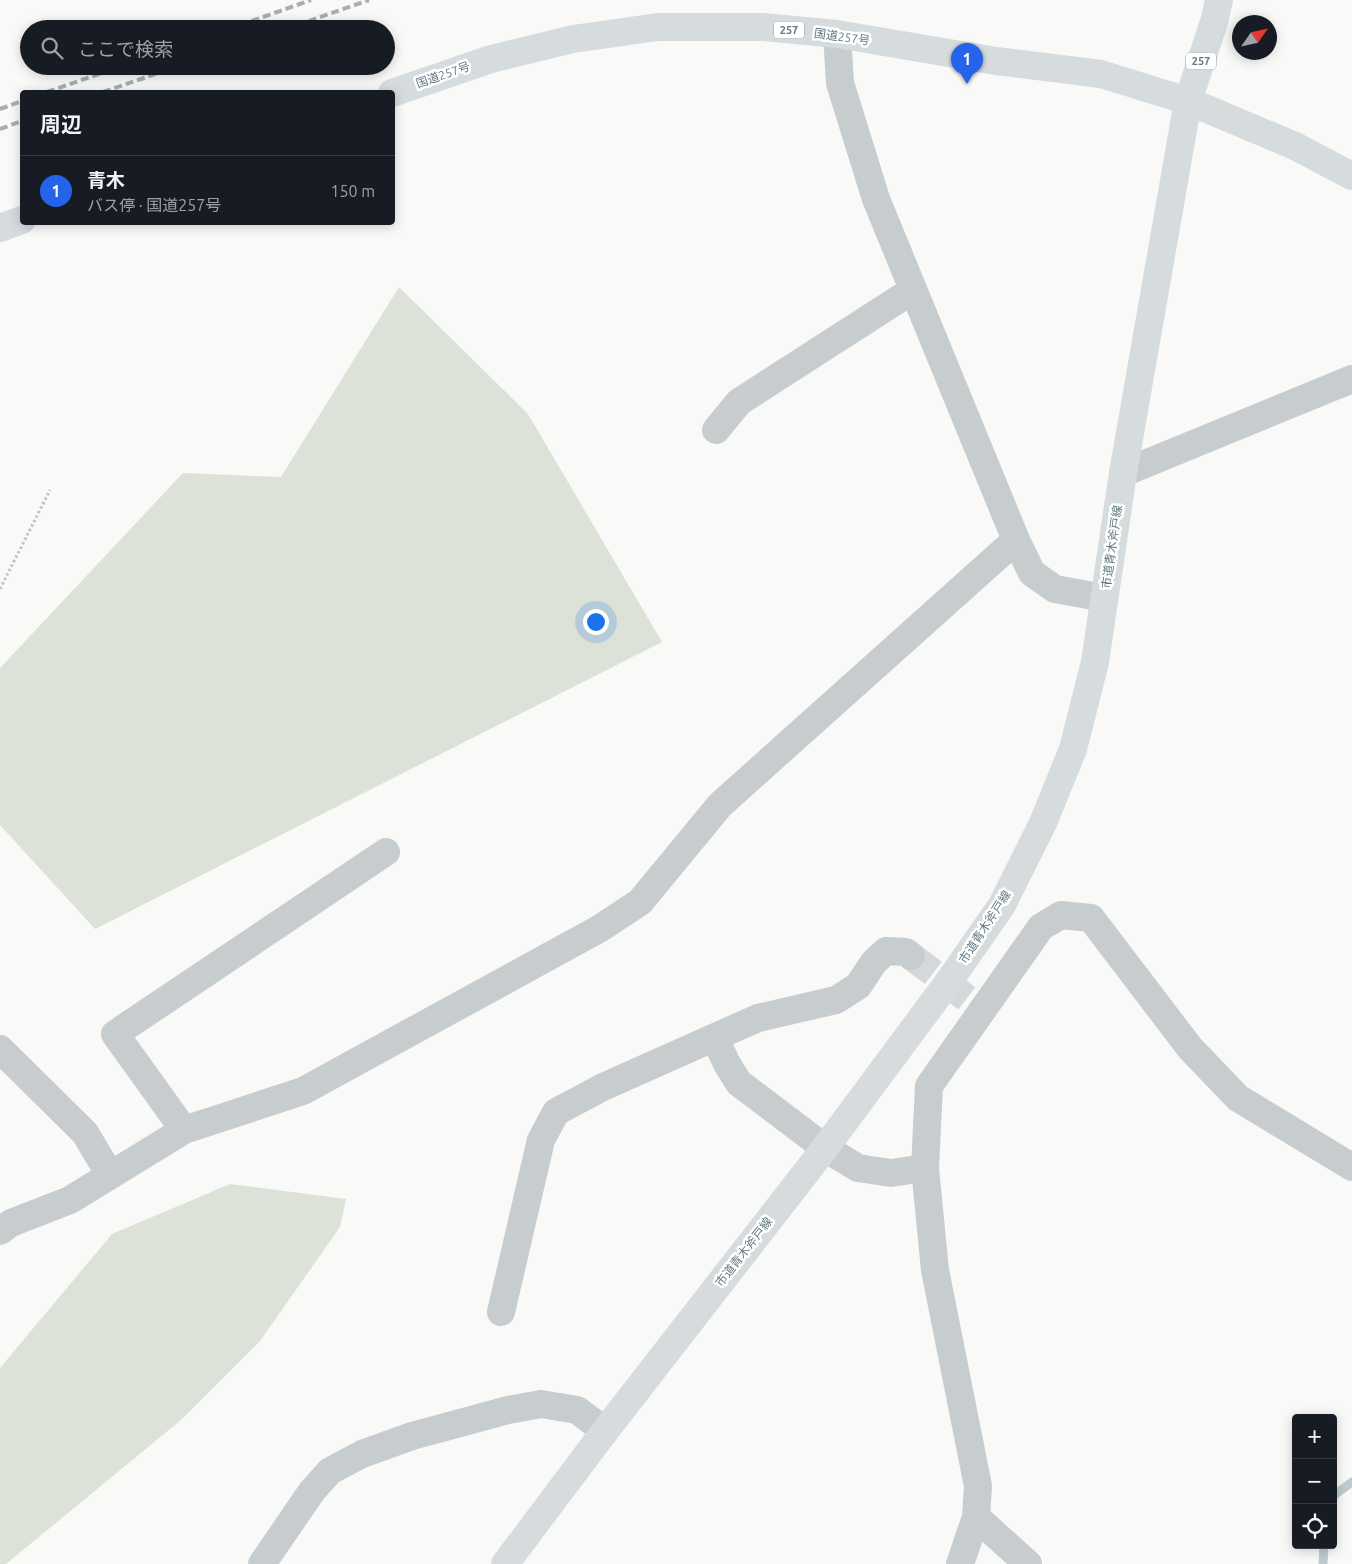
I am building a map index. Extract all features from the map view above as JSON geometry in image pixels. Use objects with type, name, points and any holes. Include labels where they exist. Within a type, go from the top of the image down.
[{"type":"main road","name":"257","points":[[1188,101],[1217,11]]},
{"type":"main road","name":"国道257号","points":[[395,92],[491,59],[564,41],[658,27],[762,28],[837,34],[987,60],[1101,74],[1188,101],[1295,146],[1352,176]]},
{"type":"main road","name":"市道青木斧戸線","points":[[505,1564],[825,1148],[952,977],[1002,905],[1043,824],[1073,749],[1094,662],[1123,473],[1188,101]]},
{"type":"main road","points":[[0,228],[20,221]]},
{"type":"street","points":[[837,34],[840,83],[876,199],[1016,540],[1032,573],[1055,589],[1104,598]]},
{"type":"street","points":[[716,430],[739,402],[913,290]]},
{"type":"street","points":[[1123,473],[1352,379]]},
{"type":"street","points":[[0,1231],[11,1223],[70,1200],[184,1130],[303,1091],[599,929],[640,902],[720,805],[1016,540]]},
{"type":"street","points":[[184,1130],[115,1034],[386,852]]},
{"type":"street","points":[[960,1564],[976,1517],[978,1486],[935,1270],[926,1168],[929,1086],[978,1007],[1041,927],[1061,915],[1091,918],[1190,1048],[1238,1098],[1352,1167]]},
{"type":"street","points":[[500,1312],[541,1140],[556,1112],[603,1087],[758,1018],[836,1000],[858,986],[874,962],[886,951],[906,952],[911,956]]},
{"type":"street","points":[[715,1038],[727,1064],[739,1083],[825,1148],[858,1168],[891,1174],[926,1168]]},
{"type":"street","points":[[0,1049],[85,1133],[110,1175]]},
{"type":"street","points":[[262,1564],[312,1491],[330,1471],[362,1454],[412,1436],[508,1410],[541,1404],[577,1410],[605,1432]]},
{"type":"street","points":[[976,1517],[1028,1564]]},
{"type":"path","points":[[0,589],[50,490]]},
{"type":"shaded area","points":[[399,287],[528,414],[662,642],[95,929],[0,825],[0,668],[183,473],[281,477]]},
{"type":"shaded area","points":[[230,1184],[346,1199],[340,1227],[260,1341],[181,1420],[6,1564],[0,1564],[0,1368],[112,1234]]},
{"type":"waterway","points":[[1337,1493],[1352,1482]]},
{"type":"waterway","points":[[1323,1564],[1324,1549]]},
{"type":"tunnel","points":[[911,956],[973,1003]]},
{"type":"railway","points":[[254,20],[311,0]]},
{"type":"railway","points":[[312,20],[369,0]]},
{"type":"railway","points":[[53,90],[96,75]]},
{"type":"railway","points":[[109,90],[153,75]]},
{"type":"railway","points":[[0,109],[20,102]]},
{"type":"railway","points":[[0,129],[20,122]]},
{"type":"place","name":"青木","points":[[967,84]]}]
